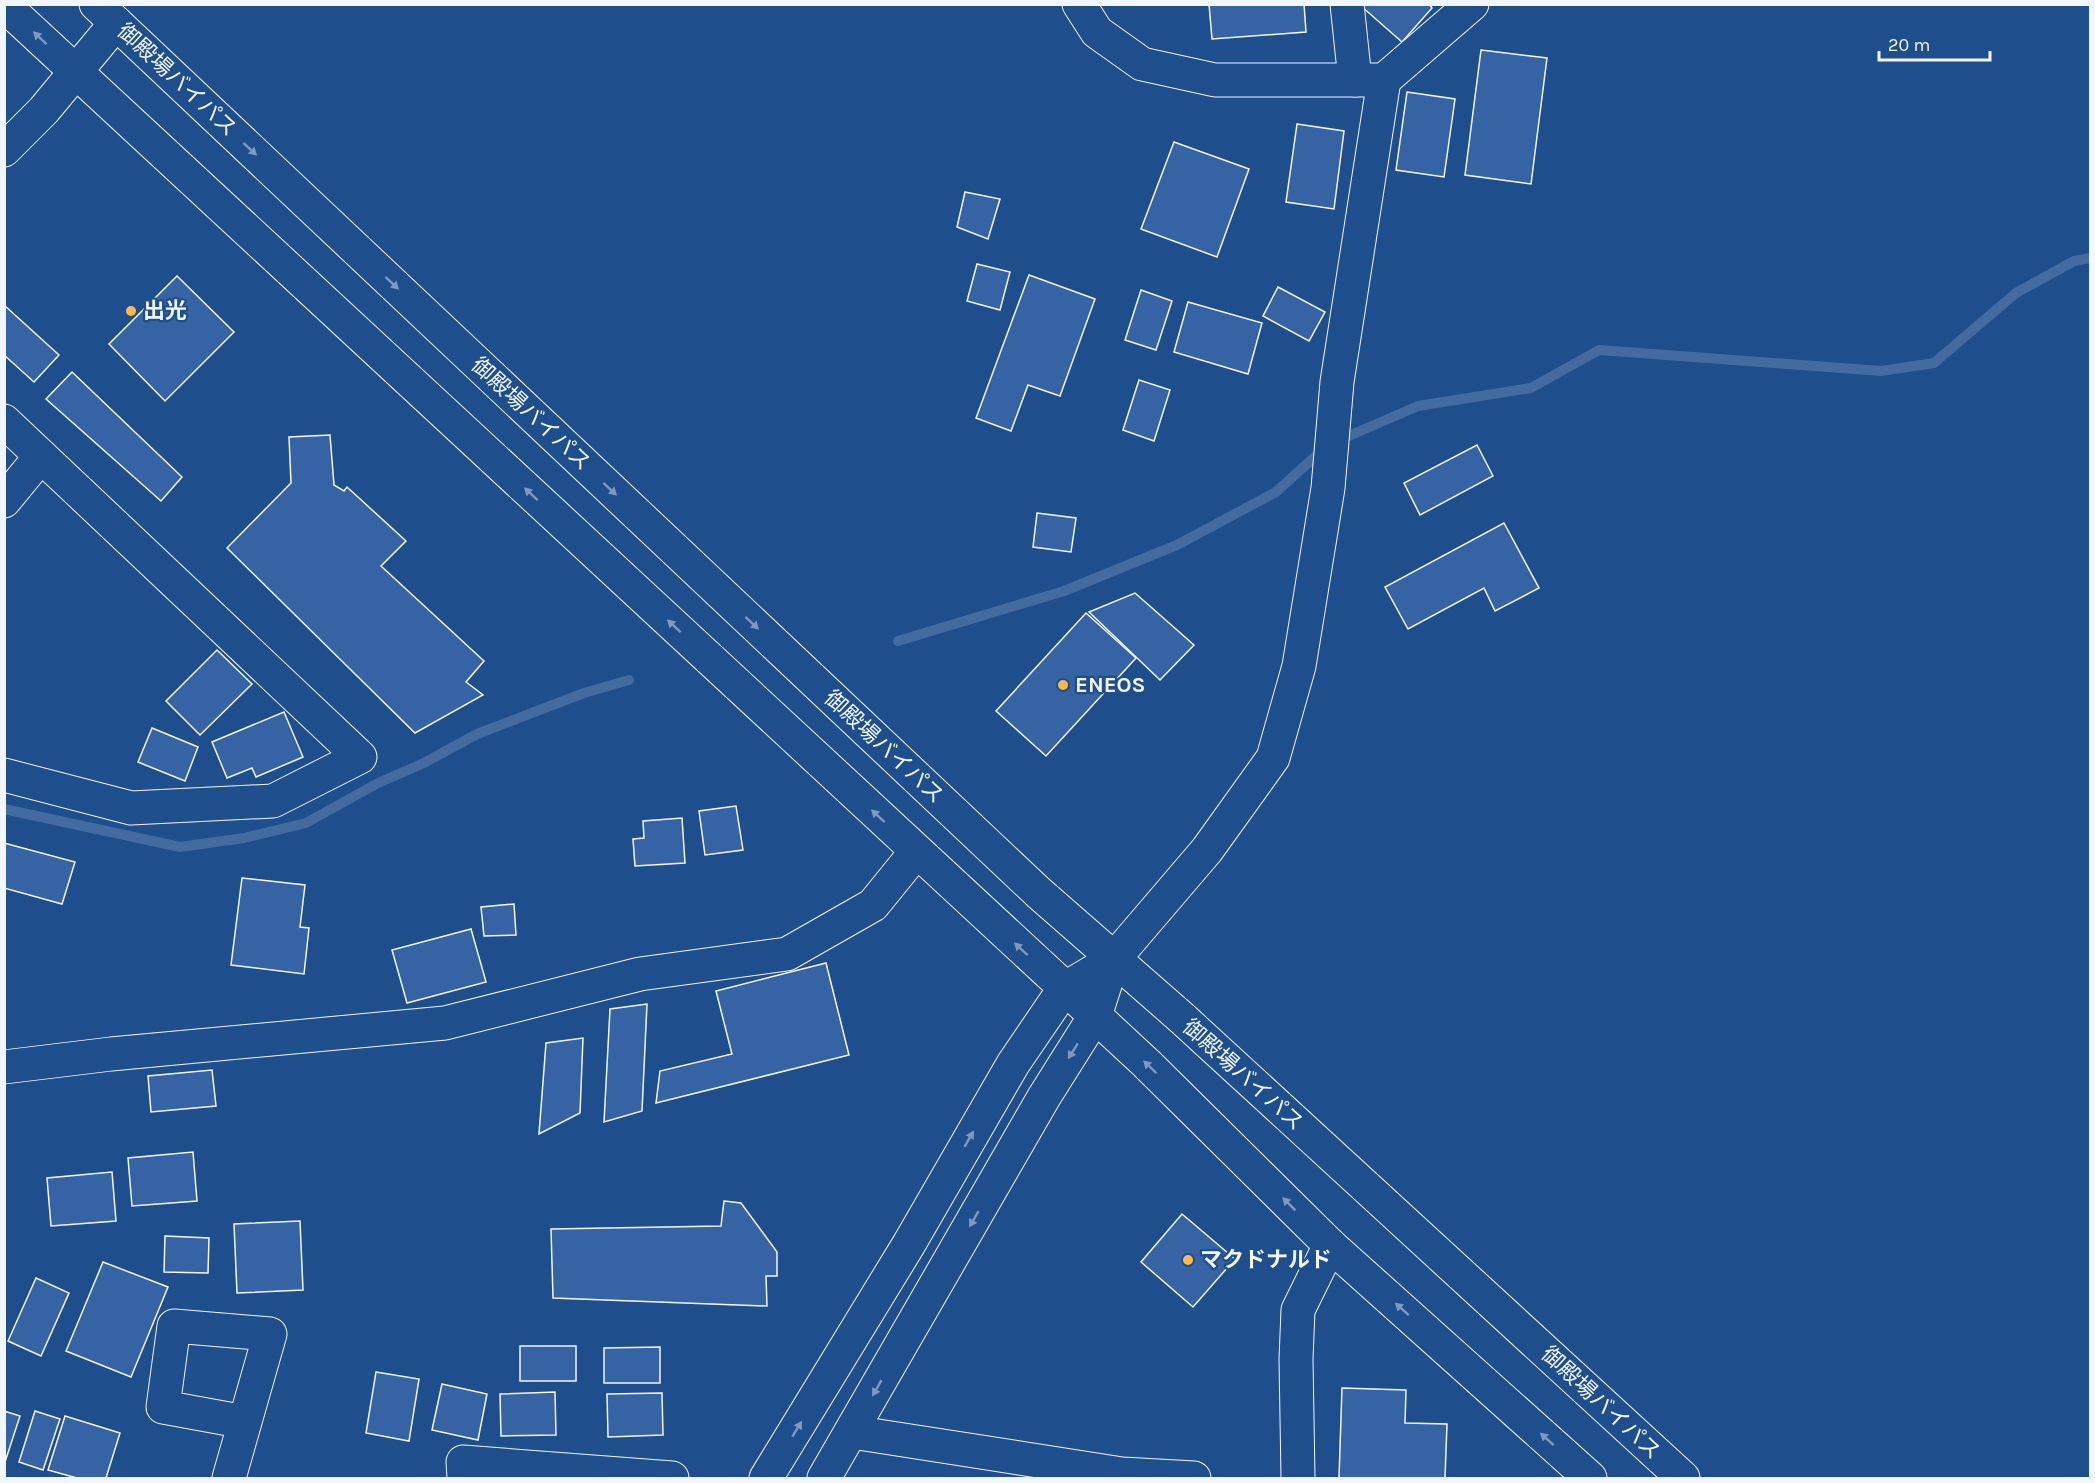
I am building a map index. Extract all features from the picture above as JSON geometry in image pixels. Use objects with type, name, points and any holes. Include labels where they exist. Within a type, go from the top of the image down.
[{"type":"main road","points":[[1079,4],[1097,32],[1142,64],[1215,80],[1370,80],[1472,4]]},
{"type":"main road","points":[[766,1479],[909,1244],[995,1094],[1064,988],[1113,960],[1207,850],[1274,758],[1299,666],[1328,488],[1337,382],[1370,80],[1347,4]]},
{"type":"main road","points":[[4,5],[1146,1063],[1330,1245],[1590,1479]]},
{"type":"main road","points":[[4,150],[44,110],[76,72],[106,14]]},
{"type":"main road","name":"御殿場バイパス","points":[[106,14],[1032,886],[1113,960],[1183,1019],[1683,1479]]},
{"type":"main road","points":[[4,421],[360,757],[273,801],[131,807],[4,775]]},
{"type":"main road","points":[[4,501],[41,456]]},
{"type":"main road","points":[[4,1067],[111,1054],[445,1023],[639,974],[788,954],[873,905],[916,852]]},
{"type":"main road","points":[[824,1479],[1044,1096],[1095,1016],[1113,960]]},
{"type":"main road","points":[[1298,1479],[1296,1359],[1298,1310],[1330,1245]]},
{"type":"main road","points":[[229,1479],[245,1422]]},
{"type":"main road","points":[[852,1432],[1122,1474],[1194,1479]]},
{"type":"main road","points":[[464,1479],[463,1462],[672,1479]]},
{"type":"building","points":[[1209,4],[1304,4],[1306,32],[1212,39]]},
{"type":"building","points":[[1363,4],[1429,4],[1432,8],[1402,42],[1361,6]]},
{"type":"building","points":[[1481,50],[1547,58],[1531,184],[1465,175]]},
{"type":"building","points":[[1407,92],[1455,99],[1444,177],[1396,170]]},
{"type":"building","points":[[1297,124],[1344,131],[1334,209],[1286,202]]},
{"type":"building","points":[[1174,142],[1249,169],[1217,257],[1141,229]]},
{"type":"building","points":[[965,192],[1000,199],[988,239],[957,227]]},
{"type":"building","points":[[977,264],[1010,272],[1000,310],[967,301]]},
{"type":"building","points":[[1029,275],[1095,299],[1060,396],[1028,385],[1011,431],[976,418]]},
{"type":"building","points":[[177,276],[234,332],[165,401],[109,344]]},
{"type":"building","points":[[1278,287],[1325,312],[1309,341],[1263,316]]},
{"type":"building","points":[[1141,290],[1172,301],[1156,350],[1125,340]]},
{"type":"building","points":[[1188,302],[1262,323],[1248,374],[1174,352]]},
{"type":"building","points":[[4,305],[59,355],[34,382],[4,355]]},
{"type":"building","points":[[72,372],[182,477],[161,501],[46,399]]},
{"type":"building","points":[[1139,380],[1170,390],[1154,441],[1123,430]]},
{"type":"building","points":[[330,435],[334,485],[344,491],[347,487],[406,541],[381,566],[484,661],[466,682],[483,695],[415,733],[227,548],[291,483],[289,437]]},
{"type":"building","points":[[1477,445],[1493,476],[1420,515],[1404,483]]},
{"type":"building","points":[[1037,513],[1076,518],[1071,552],[1033,547]]},
{"type":"building","points":[[1504,523],[1539,588],[1495,611],[1484,588],[1408,629],[1385,587]]},
{"type":"building","points":[[1135,593],[1194,645],[1160,680],[1089,612]]},
{"type":"building","points":[[1086,613],[1136,658],[1046,756],[996,711]]},
{"type":"building","points":[[217,650],[252,684],[200,735],[166,701]]},
{"type":"building","points":[[284,712],[303,757],[256,777],[252,768],[227,778],[212,742]]},
{"type":"building","points":[[152,728],[198,747],[185,781],[138,762]]},
{"type":"building","points":[[736,806],[743,850],[705,855],[699,811]]},
{"type":"building","points":[[682,818],[685,863],[635,866],[633,839],[644,838],[643,821]]},
{"type":"building","points":[[4,843],[75,862],[62,904],[4,888]]},
{"type":"building","points":[[242,878],[305,885],[300,927],[309,928],[304,974],[231,965]]},
{"type":"building","points":[[514,904],[516,935],[484,936],[481,907]]},
{"type":"building","points":[[471,929],[486,982],[407,1003],[392,950]]},
{"type":"building","points":[[826,963],[849,1055],[656,1103],[660,1071],[732,1054],[716,991]]},
{"type":"building","points":[[647,1004],[642,1111],[604,1122],[610,1009]]},
{"type":"building","points":[[583,1038],[580,1113],[539,1134],[546,1043]]},
{"type":"building","points":[[212,1070],[216,1106],[151,1112],[148,1076]]},
{"type":"building","points":[[193,1152],[197,1201],[132,1206],[128,1158]]},
{"type":"building","points":[[112,1172],[116,1221],[51,1226],[47,1178]]},
{"type":"building","points":[[724,1201],[741,1203],[777,1252],[777,1276],[766,1276],[767,1306],[553,1298],[551,1229],[721,1226]]},
{"type":"building","name":"マクドナルド","points":[[1182,1214],[1235,1259],[1193,1307],[1141,1262]]},
{"type":"building","points":[[300,1221],[303,1290],[237,1293],[234,1224]]},
{"type":"building","points":[[165,1236],[209,1238],[208,1273],[164,1272]]},
{"type":"building","points":[[103,1262],[168,1287],[131,1377],[66,1351]]},
{"type":"building","points":[[36,1278],[69,1293],[41,1356],[8,1341]]},
{"type":"building","points":[[520,1346],[576,1346],[576,1381],[520,1381]]},
{"type":"building","points":[[660,1347],[660,1383],[604,1383],[604,1348]]},
{"type":"building","points":[[376,1372],[419,1379],[409,1441],[366,1433]]},
{"type":"building","points":[[442,1384],[487,1394],[478,1440],[432,1430]]},
{"type":"building","points":[[1342,1388],[1406,1390],[1405,1423],[1447,1424],[1445,1478],[1339,1478]]},
{"type":"building","points":[[555,1392],[556,1435],[501,1436],[500,1394]]},
{"type":"building","points":[[662,1393],[663,1435],[608,1437],[607,1394]]},
{"type":"building","points":[[4,1411],[20,1416],[4,1465]]},
{"type":"building","points":[[35,1411],[60,1419],[43,1470],[19,1462]]},
{"type":"building","points":[[65,1416],[120,1433],[106,1478],[77,1478],[48,1470]]},
{"type":"waterway","points":[[898,641],[1064,591],[1177,545],[1276,492],[1328,445],[1418,406],[1531,388],[1599,350],[1881,371],[1934,363],[2016,293],[2074,261],[2090,258]]},
{"type":"waterway","points":[[4,809],[180,847],[244,838],[306,823],[378,783],[424,763],[477,734],[584,693],[629,680]]},
{"type":"place","name":"出光","points":[[131,311]]},
{"type":"place","name":"ENEOS","points":[[1063,685]]},
{"type":"place","name":"マクドナルド","points":[[1188,1260]]}]
